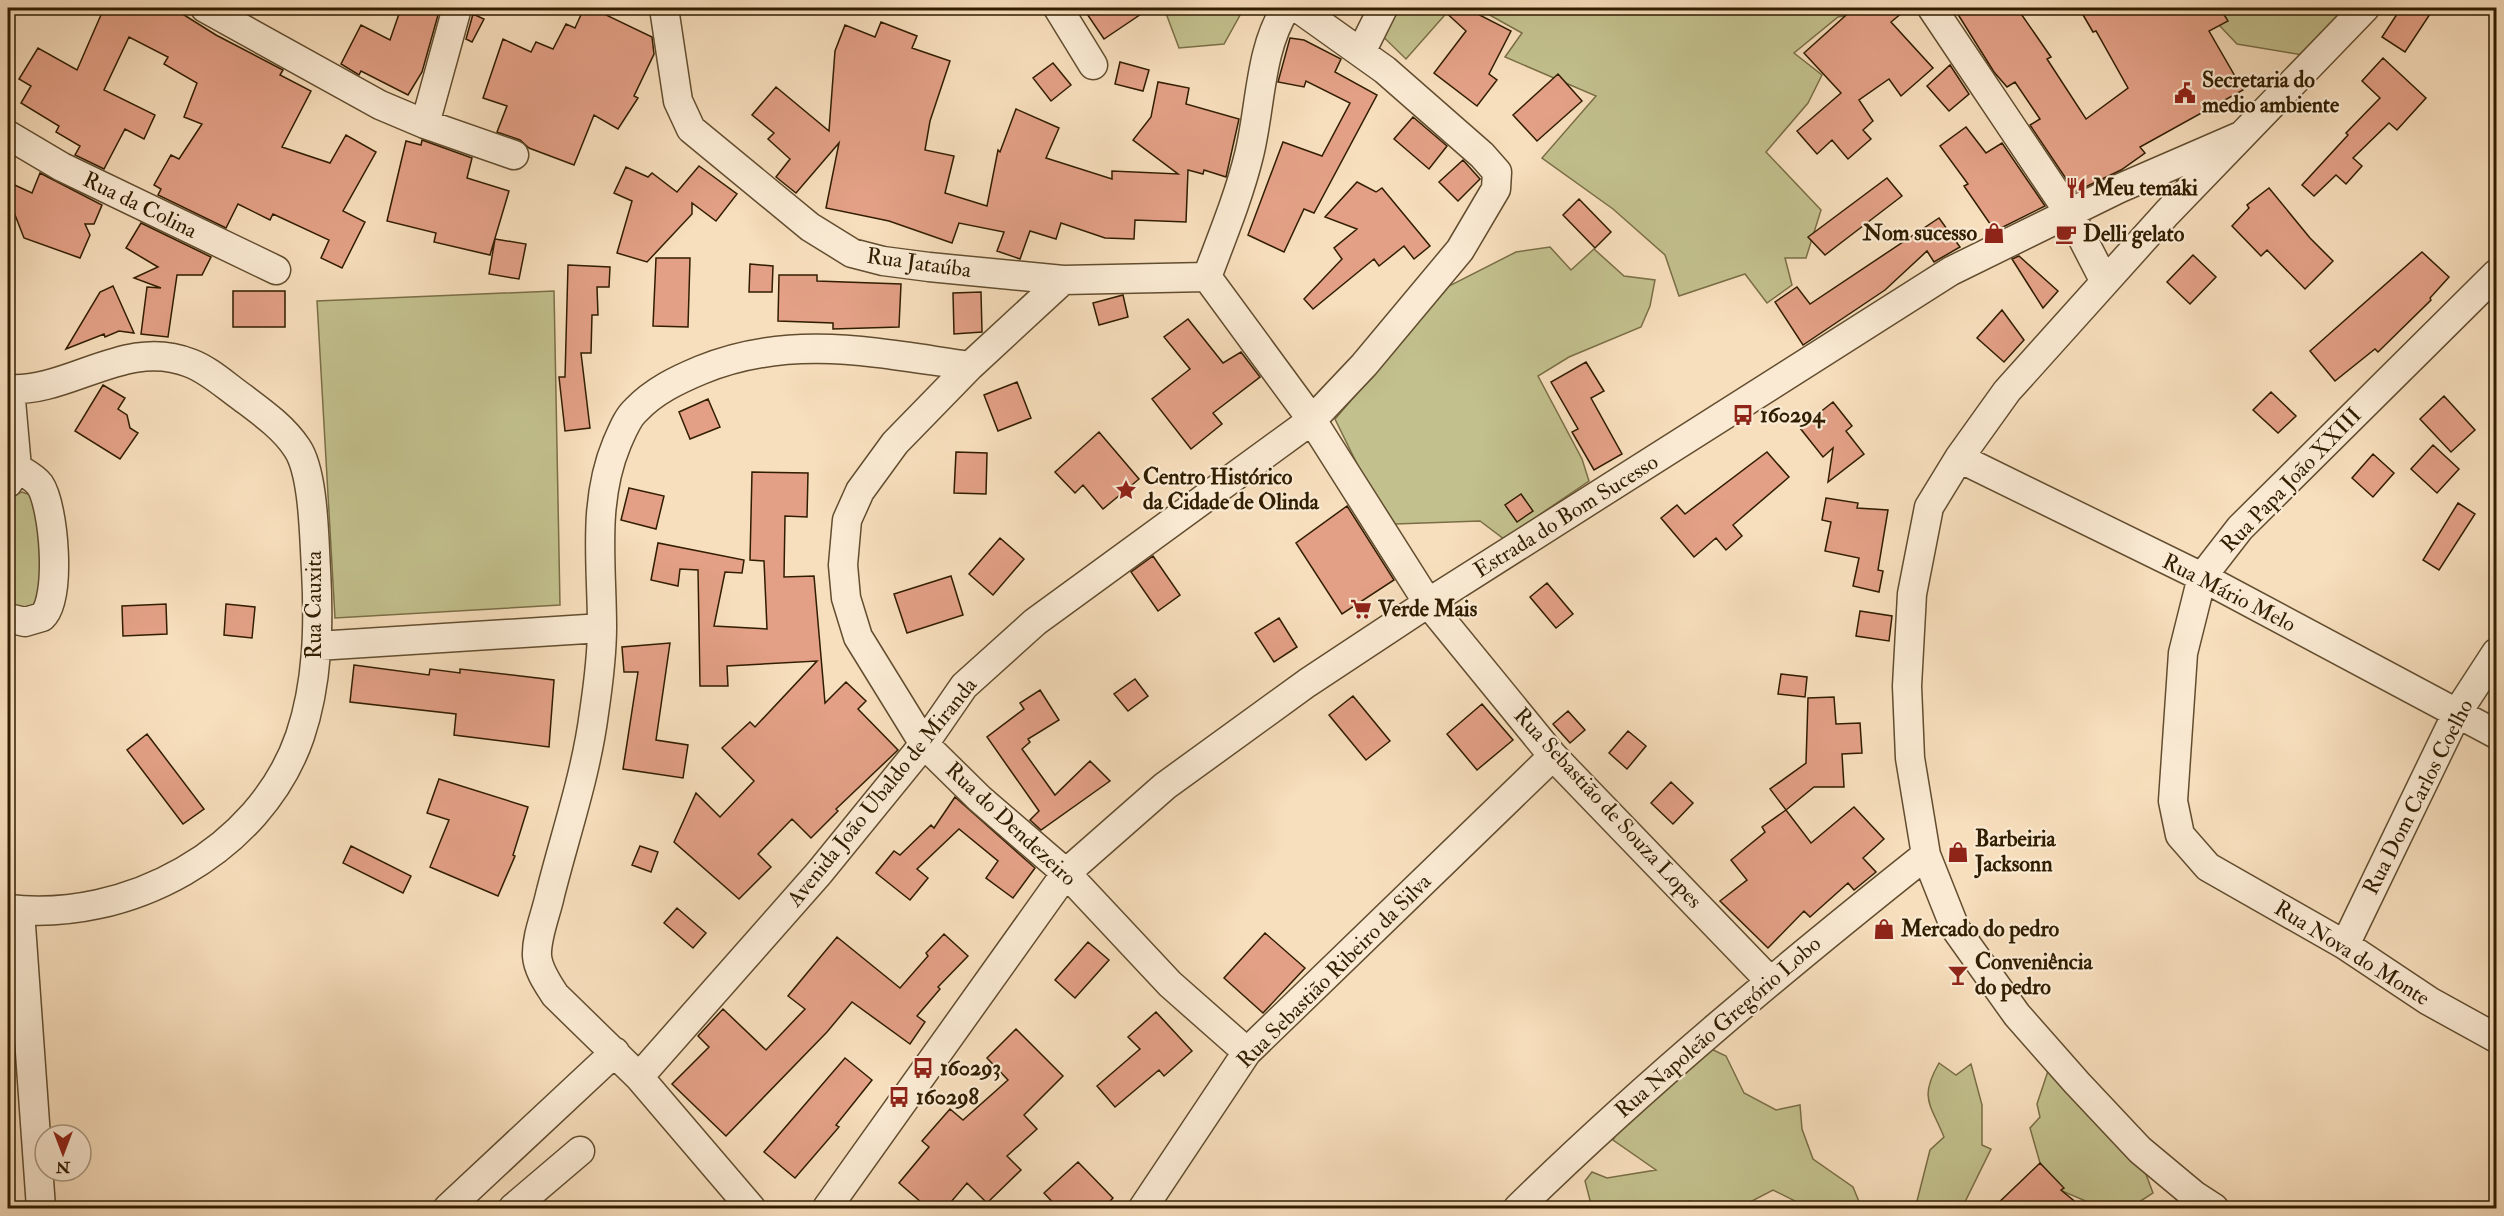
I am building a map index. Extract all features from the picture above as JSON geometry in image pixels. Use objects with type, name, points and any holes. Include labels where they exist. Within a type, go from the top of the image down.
[{"type":"street","points":[[205,8],[380,105],[425,124],[513,155]]},
{"type":"street","points":[[425,124],[457,8]]},
{"type":"street","name":"Rua Jataúba","points":[[664,8],[678,101],[691,129],[810,227],[852,253],[883,261],[1063,280],[1207,277]]},
{"type":"street","points":[[1058,8],[1093,65]]},
{"type":"street","points":[[1207,277],[1240,186],[1259,106],[1271,36],[1286,8]]},
{"type":"street","points":[[1298,8],[1361,52],[1383,8]]},
{"type":"street","points":[[1932,8],[2070,214],[2105,282]]},
{"type":"street","name":"Estrada do Bom Sucesso","points":[[827,1209],[1066,873],[1165,786],[1307,683],[1428,603],[1951,271],[2118,189],[2238,137],[2365,8]]},
{"type":"street","name":"Avenida João Ubaldo de Miranda","points":[[639,1077],[819,873],[924,744],[964,686],[1035,622],[1312,420],[1364,365],[1460,250],[1492,196],[1498,180],[1497,172],[1482,155],[1361,52]]},
{"type":"street","name":"Rua da Colina","points":[[8,135],[62,167],[276,270]]},
{"type":"street","points":[[2214,1209],[2194,1196],[2140,1150],[2017,1015],[1955,928],[1926,855],[1910,758],[1907,686],[1912,594],[1929,507],[1959,458],[2007,390],[2238,137]]},
{"type":"street","name":"Rua Papa João XXIII","points":[[2208,867],[2180,835],[2173,801],[2183,653],[2202,577],[2240,528],[2496,274]]},
{"type":"street","name":"Rua Sebastião de Souza Lopes","points":[[1207,277],[1312,420],[1428,603],[1553,756],[1770,981]]},
{"type":"street","name":"Rua do Dendezeiro","points":[[1063,280],[970,366],[895,443],[860,491],[847,520],[843,565],[846,598],[858,637],[924,744],[980,798],[1066,873],[1170,984],[1247,1052]]},
{"type":"street","points":[[751,1209],[639,1077],[555,995],[546,981],[537,956],[540,936],[580,786],[592,725],[602,628],[598,568],[602,492],[621,433],[634,411],[654,394],[678,379],[718,363],[751,354],[797,348],[837,348],[970,366]]},
{"type":"street","name":"Rua Cauxita","points":[[9,389],[62,380],[113,361],[134,357],[174,358],[191,363],[209,373],[266,415],[295,445],[305,466],[314,532],[317,646],[310,699],[300,736],[286,768],[269,796],[237,830],[204,858],[128,898],[93,906],[14,910]]},
{"type":"street","points":[[8,618],[17,622],[34,621],[46,614],[51,597],[51,516],[39,484],[12,476],[9,389]]},
{"type":"street","name":"Rua Mário Melo","points":[[1959,458],[2202,577],[2496,734]]},
{"type":"street","points":[[317,646],[602,628]]},
{"type":"street","name":"Rua Dom Carlos Coelho","points":[[2345,945],[2457,713],[2496,653]]},
{"type":"street","name":"Rua Sebastião Ribeiro da Silva","points":[[1143,1209],[1247,1052],[1553,756]]},
{"type":"street","name":"Rua Napoleão Gregório Lobo","points":[[1518,1209],[1603,1125],[1729,1014],[1926,855]]},
{"type":"street","name":"Rua Nova do Monte","points":[[2208,867],[2345,945],[2428,1001],[2496,1038]]},
{"type":"street","points":[[14,910],[41,1209]]},
{"type":"street","points":[[448,1209],[615,1052]]},
{"type":"street","points":[[513,1209],[579,1151]]},
{"type":"shaded area","points":[[1164,8],[1244,8],[1224,44],[1179,48]]},
{"type":"shaded area","points":[[1372,8],[1451,8],[1406,59],[1365,19]]},
{"type":"shaded area","points":[[1477,8],[1852,8],[1855,14],[1838,17],[1794,53],[1822,75],[1808,103],[1766,152],[1821,210],[1806,258],[1785,258],[1792,285],[1767,303],[1745,274],[1679,296],[1665,255],[1613,209],[1542,158],[1596,96],[1505,57],[1522,33]]},
{"type":"shaded area","points":[[2203,8],[2347,8],[2303,55],[2237,44]]},
{"type":"shaded area","points":[[1550,247],[1571,270],[1594,249],[1624,276],[1655,280],[1650,306],[1641,327],[1569,357],[1538,376],[1582,459],[1589,481],[1504,539],[1480,521],[1395,524],[1361,472],[1335,419],[1449,286],[1516,252]]},
{"type":"shaded area","points":[[554,291],[560,605],[335,618],[317,301]]},
{"type":"shaded area","points":[[22,492],[36,497],[43,606],[8,609],[8,497]]},
{"type":"shaded area","points":[[1705,1046],[1726,1056],[1744,1093],[1776,1110],[1800,1105],[1802,1129],[1813,1159],[1853,1187],[1860,1204],[1809,1208],[1773,1190],[1742,1208],[1697,1208],[1690,1201],[1680,1208],[1592,1208],[1585,1181],[1592,1172],[1607,1178],[1656,1170],[1613,1140],[1638,1095],[1669,1084],[1684,1074]]},
{"type":"shaded area","points":[[2051,1062],[2141,1161],[2153,1193],[2130,1208],[2102,1208],[2062,1191],[2040,1163],[2030,1128],[2040,1117],[2037,1104]]},
{"type":"shaded area","points":[[1939,1063],[1956,1075],[1971,1064],[1982,1105],[1982,1145],[1991,1149],[1962,1208],[1925,1208],[1917,1201],[1930,1150],[1944,1137],[1931,1108],[1928,1093],[1929,1085]]},
{"type":"building","points":[[104,8],[173,8],[216,35],[283,70],[280,75],[311,91],[282,147],[330,163],[346,135],[376,152],[343,211],[365,222],[342,268],[321,258],[329,240],[273,214],[270,220],[238,204],[226,228],[158,195],[161,189],[154,185],[171,155],[179,159],[202,124],[184,117],[197,83],[164,64],[168,57],[129,37],[104,90],[155,115],[144,139],[125,129],[104,169],[75,155],[80,146],[56,132],[59,126],[21,103],[31,86],[19,79],[38,48],[77,70]]},
{"type":"building","points":[[401,8],[440,8],[422,72],[408,95],[361,71],[359,75],[341,64],[361,25],[390,40]]},
{"type":"building","points":[[584,8],[609,8],[606,15],[652,37],[654,54],[634,96],[638,98],[618,129],[594,115],[574,165],[529,148],[520,140],[497,132],[507,106],[483,98],[503,39],[531,52],[536,42],[553,49],[566,24],[575,28]]},
{"type":"building","points":[[1083,8],[1150,8],[1104,39]]},
{"type":"building","points":[[1441,8],[1466,8],[1511,31],[1489,74],[1497,80],[1477,106],[1434,73],[1466,31]]},
{"type":"building","points":[[1854,8],[1908,8],[1891,22],[1933,68],[1901,96],[1889,79],[1859,100],[1873,121],[1863,130],[1871,139],[1848,159],[1832,140],[1817,154],[1797,131],[1841,93],[1804,53]]},
{"type":"building","points":[[1954,8],[2017,8],[2051,57],[2047,59],[2086,119],[2128,88],[2096,31],[2093,32],[2079,8],[2220,8],[2228,21],[2209,31],[2243,90],[2140,147],[2145,153],[2121,170],[2075,192],[2030,125],[2040,119],[2015,82],[2007,87],[1994,72]]},
{"type":"building","points":[[2401,8],[2434,8],[2405,52],[2382,37]]},
{"type":"building","points":[[473,14],[484,19],[472,42],[466,39]]},
{"type":"building","points":[[881,22],[917,36],[912,48],[950,61],[930,121],[925,150],[954,156],[945,193],[987,206],[998,150],[1000,152],[1016,109],[1059,128],[1046,158],[1112,179],[1112,171],[1178,174],[1133,140],[1151,117],[1158,82],[1189,88],[1186,104],[1239,119],[1226,177],[1204,170],[1203,174],[1188,170],[1186,222],[1135,220],[1134,239],[1105,238],[1061,223],[1056,239],[1030,231],[1020,259],[997,251],[1004,232],[959,223],[952,243],[889,221],[826,208],[839,143],[796,193],[776,177],[790,159],[768,139],[774,133],[752,115],[776,87],[829,131],[835,51],[845,25],[875,37]]},
{"type":"building","points":[[1290,38],[1304,40],[1341,59],[1335,72],[1377,95],[1314,213],[1304,209],[1284,252],[1248,235],[1283,142],[1322,156],[1350,103],[1306,81],[1304,87],[1278,82]]},
{"type":"building","points":[[2383,58],[2426,98],[2397,130],[2389,123],[2353,158],[2362,166],[2346,184],[2336,175],[2314,196],[2302,185],[2348,135],[2346,133],[2380,98],[2362,81]]},
{"type":"building","points":[[1120,62],[1149,70],[1143,91],[1115,84]]},
{"type":"building","points":[[1053,63],[1071,85],[1051,101],[1033,78]]},
{"type":"building","points":[[1950,65],[1969,94],[1949,111],[1927,86]]},
{"type":"building","points":[[1558,74],[1582,101],[1537,141],[1513,115]]},
{"type":"building","points":[[1413,117],[1447,146],[1429,169],[1394,139]]},
{"type":"building","points":[[1966,127],[1986,153],[2002,143],[2045,206],[1995,231],[1964,186],[1968,184],[1940,146]]},
{"type":"building","points":[[422,140],[472,158],[467,178],[509,191],[490,255],[434,242],[436,233],[387,221],[406,141],[421,145]]},
{"type":"building","points":[[1463,160],[1480,179],[1458,201],[1439,182]]},
{"type":"building","points":[[699,166],[737,194],[716,221],[692,203],[692,214],[647,262],[617,253],[632,201],[614,193],[626,167],[648,177],[652,173],[677,192]]},
{"type":"building","points":[[40,173],[102,205],[94,224],[85,224],[90,235],[80,258],[24,238],[8,197],[8,182],[32,193]]},
{"type":"building","points":[[1887,178],[1902,196],[1825,255],[1808,237]]},
{"type":"building","points":[[1357,182],[1376,192],[1382,188],[1430,246],[1414,259],[1404,246],[1379,266],[1374,259],[1313,309],[1304,299],[1342,259],[1334,248],[1357,229],[1325,217]]},
{"type":"building","points":[[2269,188],[2310,238],[2333,261],[2305,289],[2267,250],[2261,256],[2232,226],[2249,208],[2247,205]]},
{"type":"building","points":[[1579,199],[1611,232],[1595,248],[1563,215]]},
{"type":"building","points":[[1939,218],[1960,247],[1934,262],[1927,251],[1885,290],[1803,345],[1775,302],[1797,287],[1810,304]]},
{"type":"building","points":[[141,223],[211,257],[202,275],[177,275],[168,337],[141,334],[147,287],[161,288],[134,278],[158,267],[126,248]]},
{"type":"building","points":[[495,239],[526,244],[519,279],[489,274]]},
{"type":"building","points":[[2422,252],[2449,277],[2430,298],[2431,300],[2378,352],[2375,349],[2335,381],[2310,351]]},
{"type":"building","points":[[2193,255],[2216,277],[2190,304],[2167,282]]},
{"type":"building","points":[[2019,256],[2058,291],[2043,308],[2012,259]]},
{"type":"building","points":[[656,258],[690,258],[688,327],[653,326]]},
{"type":"building","points":[[750,264],[773,266],[772,292],[749,292]]},
{"type":"building","points":[[568,265],[610,267],[609,287],[597,287],[598,315],[592,315],[591,353],[581,353],[590,428],[565,431],[559,377],[565,377]]},
{"type":"building","points":[[779,275],[817,275],[817,281],[901,284],[899,327],[833,329],[833,323],[778,321]]},
{"type":"building","points":[[113,286],[134,333],[119,331],[105,337],[104,334],[66,349],[100,292]]},
{"type":"building","points":[[233,291],[285,291],[285,327],[233,327]]},
{"type":"building","points":[[981,292],[982,332],[954,334],[953,293]]},
{"type":"building","points":[[1123,295],[1128,317],[1099,325],[1093,303]]},
{"type":"building","points":[[2002,310],[2024,340],[2004,362],[1977,338]]},
{"type":"building","points":[[1188,319],[1223,363],[1241,352],[1260,377],[1213,413],[1222,424],[1191,449],[1152,399],[1190,369],[1164,337]]},
{"type":"building","points":[[1586,362],[1604,391],[1591,398],[1622,454],[1594,470],[1572,432],[1578,429],[1551,382]]},
{"type":"building","points":[[1017,382],[1031,418],[998,431],[984,395]]},
{"type":"building","points":[[103,385],[125,398],[118,409],[127,415],[130,428],[138,433],[120,459],[75,431]]},
{"type":"building","points":[[2271,392],[2296,416],[2278,433],[2253,410]]},
{"type":"building","points":[[2444,396],[2475,430],[2451,452],[2420,419]]},
{"type":"building","points":[[708,399],[720,427],[690,439],[679,412]]},
{"type":"building","points":[[1833,402],[1852,426],[1846,431],[1864,454],[1828,482],[1833,448],[1823,457],[1800,428]]},
{"type":"building","points":[[1099,432],[1139,479],[1103,509],[1083,485],[1075,493],[1055,472]]},
{"type":"building","points":[[2433,445],[2459,469],[2437,493],[2411,469]]},
{"type":"building","points":[[956,452],[987,453],[986,494],[954,493]]},
{"type":"building","points":[[1767,452],[1789,477],[1733,525],[1742,536],[1726,550],[1716,538],[1694,557],[1661,518],[1677,505],[1685,514]]},
{"type":"building","points":[[2373,454],[2394,473],[2373,497],[2352,478]]},
{"type":"building","points":[[752,472],[808,473],[807,517],[785,516],[784,577],[814,576],[825,703],[846,682],[866,701],[858,709],[898,750],[836,809],[838,811],[811,838],[792,819],[758,854],[771,867],[739,899],[674,842],[696,793],[720,817],[754,781],[722,748],[750,722],[755,727],[817,661],[727,666],[728,686],[700,686],[698,570],[680,569],[678,586],[651,580],[658,543],[744,560],[742,573],[725,572],[714,626],[767,629],[764,561],[750,560]]},
{"type":"building","points":[[629,488],[664,496],[656,529],[621,520]]},
{"type":"building","points":[[1521,494],[1533,511],[1517,522],[1505,505]]},
{"type":"building","points":[[1826,498],[1858,503],[1857,508],[1888,510],[1878,570],[1883,571],[1879,592],[1853,586],[1859,558],[1825,551],[1831,522],[1822,520]]},
{"type":"building","points":[[2458,503],[2475,514],[2439,570],[2423,560]]},
{"type":"building","points":[[1347,506],[1394,580],[1342,614],[1296,543]]},
{"type":"building","points":[[1000,538],[1024,559],[993,595],[969,574]]},
{"type":"building","points":[[1153,556],[1180,595],[1158,611],[1131,572]]},
{"type":"building","points":[[951,576],[963,615],[907,633],[894,594]]},
{"type":"building","points":[[1547,583],[1573,614],[1556,628],[1530,597]]},
{"type":"building","points":[[166,604],[167,634],[123,636],[122,606]]},
{"type":"building","points":[[226,604],[255,607],[252,638],[224,635]]},
{"type":"building","points":[[1860,611],[1892,616],[1889,641],[1856,636]]},
{"type":"building","points":[[1279,618],[1297,647],[1274,662],[1255,633]]},
{"type":"building","points":[[670,643],[656,740],[688,745],[683,778],[623,769],[638,672],[624,672],[622,647]]},
{"type":"building","points":[[354,665],[429,675],[430,669],[460,673],[460,669],[554,680],[549,747],[454,735],[456,714],[350,702]]},
{"type":"building","points":[[1781,674],[1807,677],[1805,697],[1778,694]]},
{"type":"building","points":[[1135,679],[1148,696],[1128,711],[1114,694]]},
{"type":"building","points":[[1040,690],[1059,720],[1028,739],[1030,742],[1022,749],[1055,795],[1090,761],[1110,781],[1041,830],[1030,820],[1039,811],[987,737],[1024,709],[1020,703]]},
{"type":"building","points":[[1353,696],[1390,741],[1366,760],[1329,715]]},
{"type":"building","points":[[1834,697],[1836,724],[1860,723],[1862,753],[1842,754],[1844,787],[1814,787],[1786,810],[1770,789],[1806,763],[1808,698]]},
{"type":"building","points":[[1482,704],[1513,740],[1477,770],[1447,734]]},
{"type":"building","points":[[1568,711],[1585,730],[1570,743],[1553,724]]},
{"type":"building","points":[[1628,731],[1646,746],[1627,769],[1609,753]]},
{"type":"building","points":[[147,734],[204,809],[183,824],[127,750]]},
{"type":"building","points":[[439,779],[528,807],[513,855],[515,856],[498,896],[430,867],[449,820],[427,813]]},
{"type":"building","points":[[1671,782],[1693,803],[1673,824],[1651,803]]},
{"type":"building","points":[[955,797],[1035,868],[1013,898],[986,878],[998,861],[959,829],[917,869],[928,878],[910,900],[876,873],[894,851],[900,855],[931,825],[934,828]]},
{"type":"building","points":[[1854,807],[1884,839],[1863,858],[1876,872],[1854,890],[1848,883],[1810,917],[1804,911],[1768,948],[1720,901],[1747,880],[1731,860],[1765,832],[1762,827],[1786,810],[1811,843]]},
{"type":"building","points":[[351,846],[411,876],[403,893],[343,863]]},
{"type":"building","points":[[640,846],[658,852],[651,872],[632,865]]},
{"type":"building","points":[[677,908],[706,933],[693,948],[664,923]]},
{"type":"building","points":[[1265,933],[1305,968],[1263,1013],[1224,978]]},
{"type":"building","points":[[944,934],[968,956],[938,987],[940,989],[917,1016],[925,1022],[910,1044],[852,1002],[827,1032],[726,1136],[672,1084],[709,1047],[698,1036],[723,1009],[766,1050],[805,1009],[788,996],[837,937],[900,988],[928,956],[926,953]]},
{"type":"building","points":[[1088,942],[1109,960],[1075,998],[1055,980]]},
{"type":"building","points":[[1156,1012],[1192,1051],[1164,1076],[1159,1070],[1115,1107],[1097,1086],[1140,1049],[1128,1037]]},
{"type":"building","points":[[1016,1029],[1063,1076],[1024,1115],[1037,1129],[1007,1156],[1021,1170],[987,1203],[967,1183],[945,1209],[929,1209],[899,1183],[929,1147],[922,1141],[950,1109],[963,1120],[1008,1080],[987,1058]]},
{"type":"building","points":[[845,1058],[872,1080],[836,1125],[839,1127],[795,1178],[764,1152]]},
{"type":"building","points":[[1078,1162],[1113,1198],[1102,1209],[1059,1209],[1044,1193]]},
{"type":"building","points":[[2040,1163],[2064,1188],[2061,1190],[2084,1209],[1992,1209]]},
{"type":"place","name":"Secretaria do medio ambiente","points":[[2185,93]]},
{"type":"place","name":"Meu temaki","points":[[2076,188]]},
{"type":"place","name":"Nom sucesso","points":[[1994,233]]},
{"type":"place","name":"Delli gelato","points":[[2066,234]]},
{"type":"place","name":"160294","points":[[1743,415]]},
{"type":"place","name":"Centro Histórico da Cidade de Olinda","points":[[1126,490]]},
{"type":"place","name":"Verde Mais","points":[[1361,609]]},
{"type":"place","name":"Barbeiria Jacksonn","points":[[1958,852]]},
{"type":"place","name":"Mercado do pedro","points":[[1884,929]]},
{"type":"place","name":"Conveniência do pedro","points":[[1958,975]]},
{"type":"place","name":"160293","points":[[923,1068]]},
{"type":"place","name":"160298","points":[[899,1097]]}]
